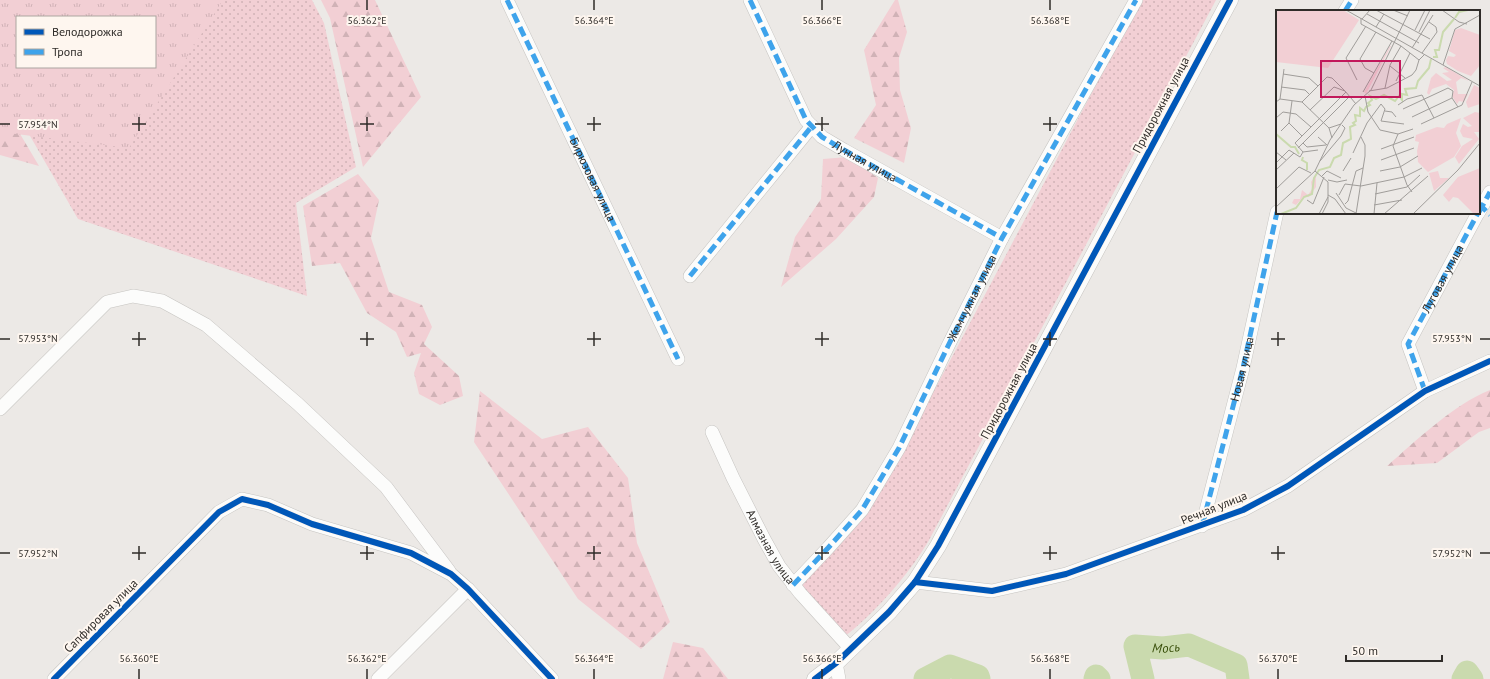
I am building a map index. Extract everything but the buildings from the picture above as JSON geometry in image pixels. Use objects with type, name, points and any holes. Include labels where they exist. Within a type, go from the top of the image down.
[{"type":"street","name":"Бирюзовая улица","points":[[507,0],[678,359]]},
{"type":"street","name":"Лунная улица","points":[[750,0],[806,120],[822,137],[1002,238]]},
{"type":"street","name":"Жемчужная улица","points":[[793,585],[862,510],[872,495],[899,448],[1002,238],[1136,0]]},
{"type":"street","name":"Придорожная улица","points":[[815,679],[836,663],[889,612],[915,582],[938,546],[1230,0]]},
{"type":"street","points":[[1346,10],[1352,0]]},
{"type":"street","points":[[690,276],[812,126]]},
{"type":"street","name":"Луговая улица","points":[[1482,210],[1490,192]]},
{"type":"street","name":"Новая улица","points":[[1202,526],[1243,368],[1277,214]]},
{"type":"street","name":"Луговая улица","points":[[1425,391],[1408,344],[1480,214]]},
{"type":"street","points":[[0,409],[107,302],[133,296],[162,301],[206,325],[298,404],[386,487],[451,574],[468,589],[552,679]]},
{"type":"street","name":"Речная улица","points":[[915,582],[992,591],[1066,574],[1202,526],[1243,510],[1288,486],[1425,391],[1490,361]]},
{"type":"street","name":"Алмазная улица","points":[[712,432],[764,539],[779,566],[793,585],[850,648]]},
{"type":"street","name":"Сапфировая улица","points":[[54,679],[219,512],[242,500],[268,506],[312,524],[411,553],[451,574]]},
{"type":"street","points":[[378,679],[468,589]]},
{"type":"street","points":[[836,663],[839,679]]},
{"type":"green space","points":[[0,0],[312,0],[324,23],[356,167],[296,203],[307,296],[78,219],[0,84]]},
{"type":"green space","points":[[0,0],[223,0],[129,148],[0,132]]},
{"type":"green space","points":[[321,0],[375,0],[421,97],[363,167],[330,18]]},
{"type":"green space","points":[[895,0],[898,0],[907,32],[899,58],[900,90],[911,128],[904,163],[854,138],[876,105],[864,50]]},
{"type":"green space","points":[[1141,0],[1216,0],[928,542],[907,573],[866,618],[845,636],[802,586],[805,577],[908,440]]},
{"type":"green space","points":[[0,100],[39,166],[0,155]]},
{"type":"green space","points":[[848,157],[878,178],[874,197],[836,239],[781,287],[795,237],[821,199],[823,159]]},
{"type":"green space","points":[[358,174],[379,200],[371,238],[389,292],[422,305],[432,327],[424,344],[459,376],[463,396],[440,405],[419,394],[414,373],[421,353],[407,357],[396,332],[367,313],[340,263],[312,266],[303,206]]},
{"type":"green space","points":[[1490,390],[1490,428],[1479,432],[1437,463],[1387,466],[1423,434],[1449,414]]},
{"type":"green space","points":[[480,391],[542,439],[588,427],[628,478],[637,543],[670,622],[641,649],[578,599],[474,442]]},
{"type":"green space","points":[[673,642],[703,648],[728,679],[663,679]]},
{"type":"waterway","name":"Мось","points":[[1143,679],[1135,646],[1163,648],[1189,645],[1236,665],[1238,679]]},
{"type":"waterway","name":"Мось","points":[[925,679],[950,666],[978,676],[979,679]]},
{"type":"waterway","name":"Мось","points":[[1463,679],[1467,672],[1472,679]]},
{"type":"waterway","name":"Мось","points":[[1095,679],[1096,676],[1099,679]]},
{"type":"marked path","points":[[507,0],[678,359]]},
{"type":"marked path","points":[[750,0],[806,120],[822,137],[1002,238]]},
{"type":"marked path","points":[[793,585],[862,510],[899,448],[1002,238],[1136,0]]},
{"type":"marked path","points":[[1346,10],[1352,0]]},
{"type":"marked path","points":[[690,276],[812,126]]},
{"type":"marked path","points":[[1480,210],[1490,192]]},
{"type":"marked path","points":[[1480,205],[1490,215]]},
{"type":"marked path","points":[[1202,526],[1243,368],[1277,214]]},
{"type":"marked path","points":[[1425,391],[1408,344],[1477,214]]},
{"type":"cycle path","points":[[815,679],[836,663],[889,612],[915,582],[938,546],[1230,0]]},
{"type":"cycle path","points":[[915,582],[992,591],[1066,574],[1243,510],[1288,486],[1425,391],[1490,361]]},
{"type":"cycle path","points":[[54,679],[219,512],[242,499],[268,505],[312,524],[411,553],[451,574],[468,589],[552,679]]}]
